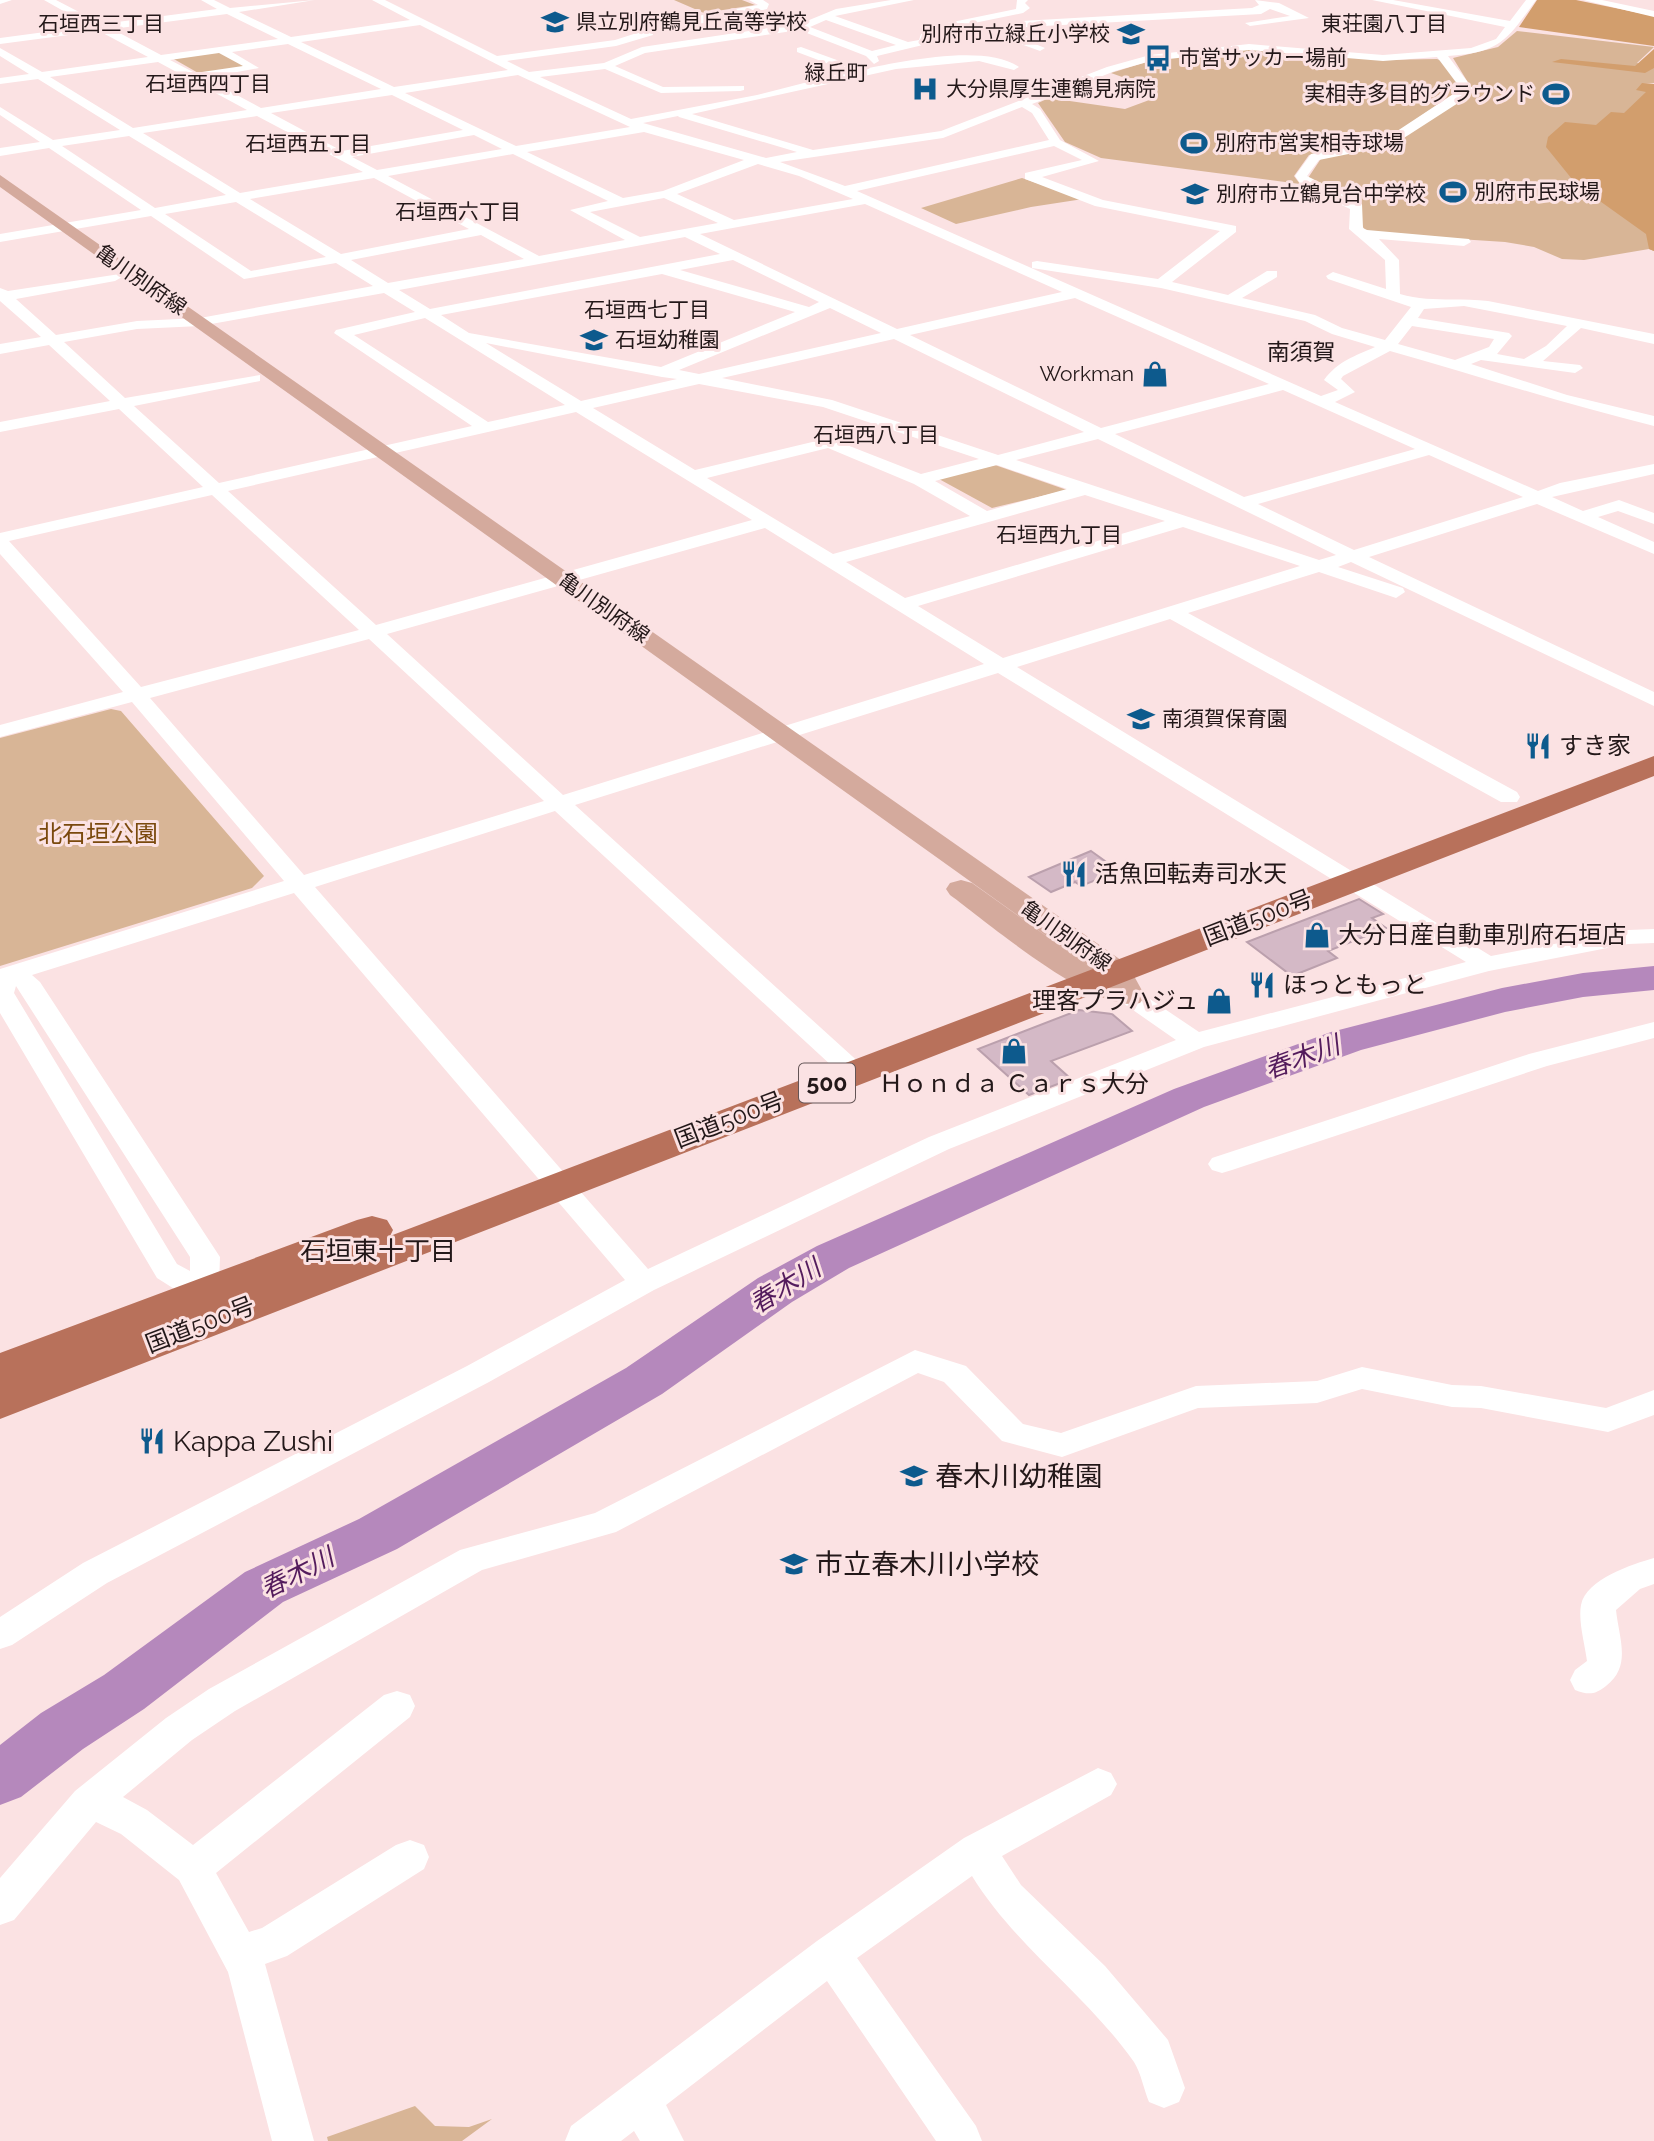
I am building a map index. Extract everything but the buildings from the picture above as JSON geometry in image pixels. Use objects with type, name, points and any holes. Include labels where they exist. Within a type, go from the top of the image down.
[{"type":"highway","name":"国道500号","points":[[0,1370],[204,1293],[551,1176],[845,1063],[1100,974],[1340,874],[1509,797],[1654,743]]},
{"type":"highway","name":"国道500号","points":[[1340,874],[1654,765]]},
{"type":"highway","name":"国道500号","points":[[0,1402],[335,1273],[551,1176]]},
{"type":"main road","name":"亀川別府線","points":[[0,180],[115,278],[187,324],[254,378],[372,454]]},
{"type":"main road","name":"亀川別府線","points":[[0,194],[57,228],[187,324],[372,454],[757,742],[1100,974]]},
{"type":"main road","name":"亀川別府線","points":[[545,581],[781,734],[1100,974]]},
{"type":"street","points":[[0,1],[7,0]]},
{"type":"street","points":[[48,0],[537,260]]},
{"type":"street","points":[[206,0],[621,202]]},
{"type":"street","points":[[0,41],[310,0]]},
{"type":"street","points":[[377,0],[630,122],[761,161],[844,190],[1654,549]]},
{"type":"street","points":[[497,59],[616,43],[649,33],[642,29],[742,13],[763,7],[764,4],[754,0]]},
{"type":"street","points":[[851,0],[874,7]]},
{"type":"street","points":[[0,152],[393,91],[606,66],[642,50],[798,27],[828,18],[836,12],[909,0]]},
{"type":"street","points":[[923,42],[929,36],[926,33],[1019,11],[1025,8],[1019,3],[1023,0]]},
{"type":"street","points":[[1193,0],[1228,13]]},
{"type":"street","points":[[1224,25],[1304,18],[1273,4],[1255,0]]},
{"type":"street","points":[[1377,0],[1513,25]]},
{"type":"street","points":[[639,242],[577,210],[666,194],[712,174],[761,161],[943,134],[1138,60],[1240,47],[1368,58],[1442,56],[1489,47],[1500,41],[1531,0]]},
{"type":"street","points":[[1588,0],[1654,14]]},
{"type":"street","points":[[1023,53],[1040,48],[1023,43],[1021,23],[1261,11],[1257,8],[1292,1]]},
{"type":"street","points":[[894,3],[920,11]]},
{"type":"street","points":[[1138,7],[1160,16]]},
{"type":"street","points":[[1508,11],[1521,14]]},
{"type":"street","points":[[742,13],[782,29]]},
{"type":"street","points":[[933,15],[958,24]]},
{"type":"street","points":[[828,18],[906,46]]},
{"type":"street","points":[[0,81],[421,22]]},
{"type":"street","points":[[798,27],[871,54],[923,42],[943,42]]},
{"type":"street","points":[[1219,37],[1240,47]]},
{"type":"street","points":[[192,77],[254,68],[221,50]]},
{"type":"street","points":[[802,50],[841,65],[850,74]]},
{"type":"street","points":[[1010,50],[1044,59]]},
{"type":"street","points":[[0,51],[1487,964]]},
{"type":"street","points":[[871,54],[878,69]]},
{"type":"street","points":[[1393,295],[1392,260],[1384,249],[1356,229],[1357,207],[1306,183],[1301,176],[1315,157],[1389,142],[1466,93],[1461,79],[1442,56]]},
{"type":"street","points":[[630,122],[773,95],[850,74],[896,66],[979,58],[1019,67],[979,71]]},
{"type":"street","points":[[606,66],[661,90],[748,88],[773,95]]},
{"type":"street","points":[[896,66],[920,78]]},
{"type":"street","points":[[1055,78],[1077,82]]},
{"type":"street","points":[[1025,104],[1036,111],[1056,142],[1093,161],[1029,176],[1100,203],[1231,229],[1161,284]]},
{"type":"street","points":[[0,110],[249,276],[482,231]]},
{"type":"street","points":[[675,113],[817,154]]},
{"type":"street","points":[[0,238],[649,127]]},
{"type":"street","points":[[341,155],[475,131]]},
{"type":"street","points":[[844,190],[1056,142]]},
{"type":"street","points":[[666,194],[733,225]]},
{"type":"street","points":[[0,349],[58,350],[154,338],[187,324],[866,200]]},
{"type":"street","points":[[687,233],[1482,619],[1654,699]]},
{"type":"street","points":[[1362,234],[1464,242]]},
{"type":"street","points":[[486,428],[341,333],[430,313],[734,256]]},
{"type":"street","points":[[1004,261],[1161,284],[1310,318],[1337,331],[1457,364],[1562,399],[1654,421]]},
{"type":"street","points":[[662,269],[808,312]]},
{"type":"street","points":[[1231,299],[1272,274]]},
{"type":"street","points":[[1333,276],[1420,305],[1464,302],[1654,339]]},
{"type":"street","points":[[1,295],[115,278]]},
{"type":"street","points":[[643,1283],[0,541],[216,489],[1076,293]]},
{"type":"street","points":[[1,295],[58,350],[216,489],[845,1063]]},
{"type":"street","points":[[662,372],[830,303]]},
{"type":"street","points":[[1321,401],[1347,392],[1332,380],[1343,365],[1388,346],[1420,305]]},
{"type":"street","points":[[1407,321],[1504,336],[1494,350],[1457,364]]},
{"type":"street","points":[[1636,335],[1654,321]]},
{"type":"street","points":[[1527,364],[1550,349],[1578,323]]},
{"type":"street","points":[[458,333],[826,403],[992,461],[1482,619]]},
{"type":"street","points":[[1475,355],[1527,364],[1575,368]]},
{"type":"street","points":[[0,427],[254,378]]},
{"type":"street","points":[[920,480],[1285,385]]},
{"type":"street","points":[[692,477],[829,443],[920,480],[983,516]]},
{"type":"street","points":[[1245,502],[1430,450]]},
{"type":"street","points":[[4,976],[1539,498],[1560,488],[1654,469]]},
{"type":"street","points":[[830,561],[1082,490]]},
{"type":"street","points":[[1581,517],[1619,505],[1654,519]]},
{"type":"street","points":[[0,731],[131,690],[767,522]]},
{"type":"street","points":[[902,605],[1181,522]]},
{"type":"street","points":[[1172,612],[1509,797]]},
{"type":"street","points":[[0,718],[131,690]]},
{"type":"street","points":[[0,1635],[95,1573],[478,1374],[643,1283],[939,1143],[1195,1041],[1487,964],[1628,937],[1654,936]]},
{"type":"street","points":[[1100,974],[1195,1041]]},
{"type":"street","points":[[4,976],[1,993],[167,1271],[204,1293],[230,1295],[268,1284],[335,1273]]},
{"type":"street","points":[[4,976],[28,982],[205,1258],[204,1293],[186,1322],[160,1341]]},
{"type":"street","points":[[1222,1164],[1538,1060],[1654,1030]]},
{"type":"street","points":[[0,1907],[88,1802],[179,1729],[222,1700],[472,1559],[604,1523],[915,1361],[955,1374],[1013,1433],[1062,1445],[1196,1396],[1317,1392],[1362,1378],[1452,1396],[1481,1397],[1608,1420],[1654,1402]]},
{"type":"street","points":[[1588,1680],[1605,1667],[1598,1605],[1628,1578],[1654,1572]]},
{"type":"street","points":[[193,1868],[397,1706]]},
{"type":"street","points":[[586,2141],[831,1954],[977,1850],[1098,1783]]},
{"type":"street","points":[[88,1802],[110,1809],[134,1822],[193,1868],[247,1968],[293,2141]]},
{"type":"street","points":[[977,1850],[1007,1898],[1091,1979],[1153,2054],[1164,2088]]},
{"type":"street","points":[[240,1954],[273,1943],[410,1857]]},
{"type":"street","points":[[831,1954],[961,2141]]},
{"type":"street","points":[[640,2100],[663,2141]]},
{"type":"green space","points":[[674,0],[742,0],[755,5],[704,13]]},
{"type":"green space","points":[[1517,31],[1654,47],[1637,63],[1654,66],[1654,83],[1642,83],[1654,84],[1654,251],[1649,249],[1584,260],[1562,259],[1534,247],[1505,242],[1366,233],[1362,225],[1362,207],[1308,178],[1322,157],[1374,149],[1470,95],[1472,89],[1453,58],[1498,47]]},
{"type":"green space","points":[[1255,49],[1380,60],[1437,59],[1444,62],[1462,88],[1384,141],[1309,155],[1294,176],[1300,184],[1101,158],[1065,142],[1038,103],[1049,98],[1125,109],[1152,99],[1143,95],[1139,83],[1111,73],[1156,59]]},
{"type":"green space","points":[[221,51],[249,67],[200,74],[172,58]]},
{"type":"green space","points":[[1022,178],[1083,199],[1031,207],[956,224],[921,208]]},
{"type":"green space","points":[[995,465],[1067,490],[992,508],[939,479]]},
{"type":"green space","name":"北石垣公園","points":[[111,709],[121,711],[264,876],[252,888],[0,966],[0,738]]},
{"type":"green space","points":[[415,2106],[435,2126],[469,2127],[492,2119],[462,2141],[328,2141],[327,2137]]},
{"type":"shaded area","points":[[1537,0],[1576,0],[1654,16],[1654,46],[1519,27]]},
{"type":"shaded area","points":[[1654,49],[1654,68],[1645,73],[1552,62],[1561,59],[1635,66]]},
{"type":"shaded area","points":[[1642,83],[1654,84],[1654,251],[1649,249],[1646,234],[1576,184],[1546,147],[1548,137],[1565,122],[1596,125],[1611,112],[1624,113],[1646,92],[1636,90]]},
{"type":"waterway","name":"春木川","points":[[0,1779],[62,1731],[124,1692],[264,1587],[378,1534],[644,1381],[775,1290],[833,1257],[1189,1098],[1346,1041],[1502,1000],[1583,985],[1654,978]]},
{"type":"place","name":"県立別府鶴見丘高等学校","points":[[555,22]]},
{"type":"place","name":"別府市立緑丘小学校","points":[[1131,34]]},
{"type":"place","name":"市営サッカー場前","points":[[1158,58]]},
{"type":"place","name":"大分県厚生連鶴見病院","points":[[925,89]]},
{"type":"place","name":"実相寺多目的グラウンド","points":[[1556,94]]},
{"type":"place","name":"別府市営実相寺球場","points":[[1194,143]]},
{"type":"place","name":"別府市民球場","points":[[1453,192]]},
{"type":"place","name":"別府市立鶴見台中学校","points":[[1195,194]]},
{"type":"place","name":"石垣幼稚園","points":[[594,340]]},
{"type":"place","name":"Workman","points":[[1155,374]]},
{"type":"place","name":"南須賀保育園","points":[[1141,719]]},
{"type":"place","name":"すき家","points":[[1538,746]]},
{"type":"place","name":"活魚回転寿司水天","points":[[1074,874]]},
{"type":"place","name":"大分日産自動車別府石垣店","points":[[1317,935]]},
{"type":"place","name":"ほっともっと","points":[[1262,985]]},
{"type":"place","name":"理客プラハジュ","points":[[1219,1001]]},
{"type":"place","name":"Ｈｏｎｄａ Ｃａｒｓ大分","points":[[1014,1051]]},
{"type":"place","name":"Kappa Zushi","points":[[152,1441]]},
{"type":"place","name":"春木川幼稚園","points":[[914,1476]]},
{"type":"place","name":"市立春木川小学校","points":[[794,1564]]},
{"type":"district","name":"石垣西三丁目","points":[[101,24]]},
{"type":"district","name":"東荘園八丁目","points":[[1384,24]]},
{"type":"district","name":"緑丘町","points":[[836,73]]},
{"type":"district","name":"石垣西四丁目","points":[[208,84]]},
{"type":"district","name":"石垣西五丁目","points":[[308,144]]},
{"type":"district","name":"石垣西六丁目","points":[[458,212]]},
{"type":"district","name":"石垣西七丁目","points":[[647,310]]},
{"type":"district","name":"南須賀","points":[[1301,352]]},
{"type":"district","name":"石垣西八丁目","points":[[876,435]]},
{"type":"district","name":"石垣西九丁目","points":[[1059,535]]},
{"type":"district","name":"石垣東十丁目","points":[[378,1251]]}]
